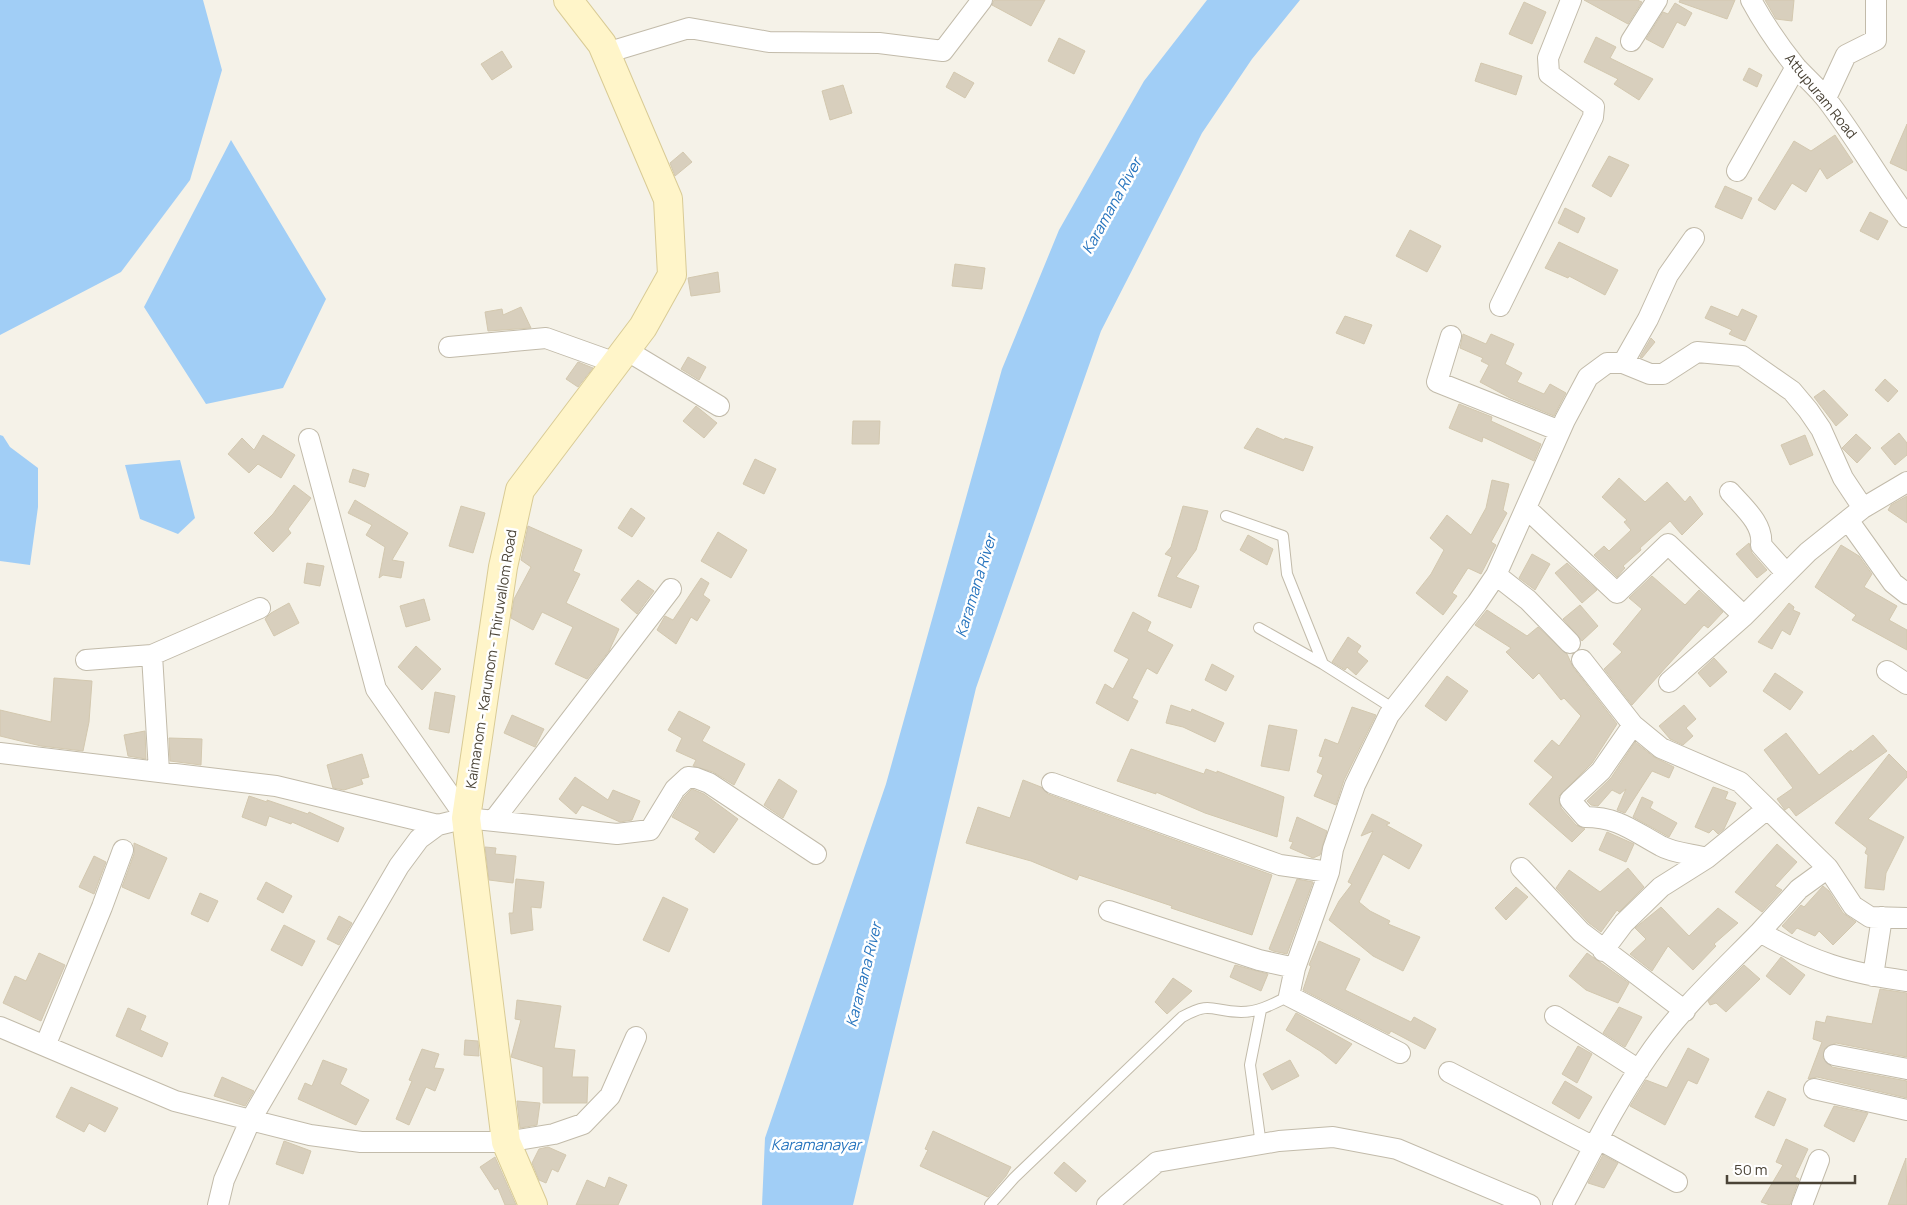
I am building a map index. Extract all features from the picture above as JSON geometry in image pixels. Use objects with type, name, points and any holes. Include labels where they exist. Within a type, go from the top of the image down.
[{"type":"main road","name":"Kaimanom - Karumom - Thiruvallom Road","points":[[533,1205],[506,1142],[466,818],[503,567],[520,490],[642,327],[672,275],[668,199],[602,44],[568,0]]},
{"type":"street","points":[[606,53],[689,28],[769,42],[879,43],[943,51],[982,0]]},
{"type":"street","points":[[1500,306],[1593,118],[1594,107],[1549,74],[1548,58],[1571,0]]},
{"type":"street","points":[[1631,41],[1657,0]]},
{"type":"street","name":"Attupuram Road","points":[[1751,0],[1763,22],[1796,67],[1826,98],[1858,142],[1878,179],[1907,217]]},
{"type":"street","points":[[1826,98],[1846,55],[1876,40],[1876,0]]},
{"type":"street","points":[[1736,171],[1796,67]]},
{"type":"street","points":[[1623,363],[1648,319],[1668,275],[1694,238]]},
{"type":"street","points":[[1451,336],[1437,382],[1560,431]]},
{"type":"street","points":[[449,347],[546,338],[621,356],[719,406]]},
{"type":"street","points":[[1400,1054],[1289,996],[1295,968],[1329,872],[1333,850],[1355,785],[1394,709],[1478,603],[1496,575],[1560,431],[1588,377],[1607,363],[1623,363],[1650,374],[1663,374],[1697,352],[1742,356],[1792,391],[1808,410],[1821,429],[1843,478],[1855,514],[1893,583],[1907,594]]},
{"type":"street","points":[[309,439],[376,689],[466,818]]},
{"type":"street","points":[[1670,682],[1744,616],[1808,552],[1855,514],[1907,482]]},
{"type":"street","points":[[1730,492],[1760,528],[1761,544],[1786,573]]},
{"type":"street","points":[[1526,508],[1617,593],[1668,544],[1744,616]]},
{"type":"street","points":[[1496,575],[1528,600],[1570,643]]},
{"type":"street","points":[[494,821],[671,589]]},
{"type":"street","points":[[86,660],[152,655],[260,608]]},
{"type":"street","points":[[152,655],[158,771]]},
{"type":"street","points":[[1582,660],[1633,725],[1661,748],[1740,782],[1760,799],[1767,809],[1828,868],[1852,906],[1870,918],[1907,918]]},
{"type":"street","points":[[1887,671],[1907,684]]},
{"type":"street","points":[[1633,725],[1601,771],[1570,800],[1585,817],[1603,817],[1633,828],[1662,847],[1707,858]]},
{"type":"street","points":[[0,753],[276,786],[438,825]]},
{"type":"street","points":[[218,1205],[224,1180],[250,1121],[399,866],[419,839],[438,825],[466,818],[617,834],[650,830],[682,780],[688,777],[709,783],[816,854]]},
{"type":"street","points":[[1052,783],[1280,865],[1329,872]]},
{"type":"street","points":[[1603,951],[1624,923],[1661,887],[1707,858],[1767,809]]},
{"type":"street","points":[[44,1046],[102,907],[123,850]]},
{"type":"street","points":[[1521,868],[1549,900],[1603,951],[1685,1012]]},
{"type":"street","points":[[1563,1205],[1596,1143],[1648,1055],[1685,1012],[1799,889],[1828,868]]},
{"type":"street","points":[[1109,911],[1259,960],[1295,968]]},
{"type":"street","points":[[1873,976],[1882,917]]},
{"type":"street","points":[[1760,932],[1795,952],[1830,966],[1873,976],[1907,981]]},
{"type":"street","points":[[1555,1016],[1639,1070]]},
{"type":"street","points":[[0,1027],[175,1101],[310,1135],[361,1142],[506,1142],[554,1134],[583,1124],[610,1096],[636,1037]]},
{"type":"street","points":[[1834,1055],[1907,1069]]},
{"type":"street","points":[[1449,1072],[1677,1182]]},
{"type":"street","points":[[1814,1089],[1907,1110]]},
{"type":"street","points":[[1107,1205],[1157,1162],[1261,1144],[1333,1137],[1397,1149],[1530,1205]]},
{"type":"street","points":[[1802,1205],[1819,1160]]},
{"type":"lane","points":[[1226,516],[1283,536],[1287,574],[1323,664]]},
{"type":"lane","points":[[1259,628],[1323,664],[1394,709]]},
{"type":"lane","points":[[990,1205],[1014,1178],[1182,1017],[1201,1007],[1241,1012],[1261,1010],[1289,996]]},
{"type":"lane","points":[[1261,1010],[1250,1065],[1261,1144]]},
{"type":"water","points":[[0,0],[203,0],[222,70],[190,180],[121,272],[0,335]]},
{"type":"water","name":"Karamanayar","points":[[1207,0],[1300,0],[1252,59],[1202,133],[1101,331],[976,688],[853,1205],[762,1205],[765,1138],[886,784],[1002,369],[1059,230],[1144,81]]},
{"type":"water","points":[[231,140],[326,299],[283,388],[206,404],[144,307]]},
{"type":"water","points":[[0,435],[3,436],[10,447],[38,468],[38,507],[30,565],[0,561]]},
{"type":"water","points":[[180,460],[195,518],[178,534],[140,519],[125,465]]},
{"type":"building","points":[[994,0],[1045,0],[1031,26],[992,5]]},
{"type":"building","points":[[1584,0],[1637,0],[1642,2],[1628,24]]},
{"type":"building","points":[[1680,0],[1735,0],[1727,19],[1679,2]]},
{"type":"building","points":[[1765,0],[1794,0],[1792,21],[1776,19]]},
{"type":"building","points":[[1524,2],[1546,12],[1532,44],[1509,34]]},
{"type":"building","points":[[1675,3],[1692,13],[1685,26],[1677,22],[1663,48],[1646,39],[1663,12],[1668,14]]},
{"type":"building","points":[[1596,37],[1616,47],[1610,58],[1653,79],[1639,100],[1614,84],[1618,79],[1584,62]]},
{"type":"building","points":[[1059,38],[1085,51],[1074,74],[1048,61]]},
{"type":"building","points":[[502,51],[512,67],[492,80],[481,64]]},
{"type":"building","points":[[1481,63],[1522,76],[1516,95],[1475,81]]},
{"type":"building","points":[[1749,68],[1762,75],[1757,87],[1743,80]]},
{"type":"building","points":[[954,72],[974,83],[965,98],[946,87]]},
{"type":"building","points":[[843,85],[852,113],[830,120],[822,91]]},
{"type":"building","points":[[1907,124],[1907,171],[1890,163]]},
{"type":"building","points":[[1835,135],[1853,162],[1827,179],[1820,168],[1806,192],[1792,183],[1775,210],[1758,200],[1794,141],[1811,151]]},
{"type":"building","points":[[683,152],[692,162],[675,176],[670,163]]},
{"type":"building","points":[[1609,156],[1629,165],[1611,197],[1592,186]]},
{"type":"building","points":[[1725,186],[1752,198],[1742,219],[1715,207]]},
{"type":"building","points":[[1565,208],[1585,218],[1578,233],[1558,223]]},
{"type":"building","points":[[1870,212],[1888,221],[1878,240],[1860,231]]},
{"type":"building","points":[[1410,230],[1441,246],[1427,272],[1396,256]]},
{"type":"building","points":[[1559,242],[1618,270],[1605,295],[1569,276],[1568,278],[1545,268]]},
{"type":"building","points":[[955,264],[985,268],[982,289],[952,286]]},
{"type":"building","points":[[718,272],[720,292],[691,296],[688,278]]},
{"type":"building","points":[[1711,306],[1738,317],[1742,309],[1757,316],[1745,341],[1729,334],[1732,330],[1705,318]]},
{"type":"building","points":[[521,307],[531,328],[488,331],[485,312],[502,309],[503,315]]},
{"type":"building","points":[[1345,316],[1372,325],[1364,344],[1336,333]]},
{"type":"building","points":[[1463,334],[1486,344],[1491,334],[1514,344],[1505,364],[1522,373],[1517,382],[1544,394],[1550,384],[1566,393],[1554,416],[1510,398],[1480,382],[1489,365],[1481,361],[1483,358],[1460,348]]},
{"type":"building","points":[[1651,338],[1655,342],[1642,358],[1640,357]]},
{"type":"building","points":[[688,357],[706,367],[699,380],[681,369]]},
{"type":"building","points":[[578,362],[593,368],[578,387],[566,379]]},
{"type":"building","points":[[1885,379],[1898,391],[1888,402],[1875,390]]},
{"type":"building","points":[[1824,390],[1848,415],[1836,426],[1814,397]]},
{"type":"building","points":[[1459,404],[1492,417],[1491,421],[1541,444],[1534,461],[1483,437],[1482,442],[1449,428]]},
{"type":"building","points":[[696,406],[717,423],[704,438],[683,421]]},
{"type":"building","points":[[853,421],[880,421],[879,444],[852,444]]},
{"type":"building","points":[[1257,428],[1284,440],[1285,438],[1313,447],[1303,471],[1244,448]]},
{"type":"building","points":[[1899,433],[1907,443],[1907,455],[1895,465],[1881,448]]},
{"type":"building","points":[[1856,434],[1871,448],[1857,463],[1842,448]]},
{"type":"building","points":[[263,435],[295,455],[281,478],[258,464],[249,473],[228,454],[242,438],[254,450]]},
{"type":"building","points":[[1805,435],[1813,455],[1790,465],[1781,445]]},
{"type":"building","points":[[755,459],[776,469],[764,494],[743,484]]},
{"type":"building","points":[[353,469],[369,474],[365,487],[349,482]]},
{"type":"building","points":[[1619,478],[1645,502],[1667,482],[1685,502],[1690,496],[1703,514],[1682,535],[1670,521],[1640,548],[1641,550],[1623,566],[1625,568],[1617,577],[1594,555],[1604,546],[1609,551],[1631,530],[1624,522],[1627,520],[1602,497]]},
{"type":"building","points":[[1492,480],[1509,484],[1503,510],[1507,513],[1491,542],[1496,545],[1481,574],[1468,568],[1452,593],[1457,596],[1443,615],[1416,593],[1431,574],[1444,550],[1430,538],[1447,515],[1471,535],[1486,508]]},
{"type":"building","points":[[294,485],[311,498],[288,529],[291,533],[273,552],[254,533],[273,514]]},
{"type":"building","points":[[1907,496],[1907,523],[1888,510],[1891,505]]},
{"type":"building","points":[[355,500],[408,533],[392,560],[404,562],[401,578],[383,575],[379,578],[385,547],[366,535],[372,525],[348,513]]},
{"type":"building","points":[[461,506],[485,513],[473,553],[449,546]]},
{"type":"building","points":[[1183,506],[1208,511],[1196,550],[1176,577],[1199,586],[1191,608],[1158,596],[1172,557],[1165,554],[1171,547]]},
{"type":"building","points":[[631,508],[645,518],[632,537],[618,528]]},
{"type":"building","points":[[528,526],[582,550],[573,571],[580,574],[566,603],[619,629],[609,651],[587,679],[555,664],[573,627],[542,612],[533,630],[511,618],[514,599],[531,567],[521,560]]},
{"type":"building","points":[[718,532],[747,550],[731,578],[701,561]]},
{"type":"building","points":[[1248,535],[1273,549],[1267,565],[1240,550]]},
{"type":"building","points":[[1749,543],[1752,553],[1767,570],[1757,578],[1736,554]]},
{"type":"building","points":[[1841,545],[1859,556],[1872,574],[1864,587],[1897,606],[1889,620],[1907,630],[1907,650],[1852,620],[1856,615],[1815,587]]},
{"type":"building","points":[[1532,554],[1550,564],[1535,590],[1519,578]]},
{"type":"building","points":[[307,563],[324,566],[320,586],[304,583]]},
{"type":"building","points":[[1567,563],[1597,590],[1582,603],[1555,573]]},
{"type":"building","points":[[1652,576],[1685,605],[1699,590],[1723,612],[1708,628],[1704,625],[1632,705],[1604,669],[1622,652],[1613,644],[1642,609],[1629,598]]},
{"type":"building","points":[[701,578],[709,583],[703,595],[710,600],[697,621],[691,617],[676,644],[657,630],[665,616],[673,620]]},
{"type":"building","points":[[638,580],[654,591],[637,614],[621,600]]},
{"type":"building","points":[[424,599],[430,620],[406,627],[400,606]]},
{"type":"building","points":[[289,603],[299,623],[274,636],[265,619],[271,613]]},
{"type":"building","points":[[1789,603],[1794,607],[1793,610],[1800,613],[1790,635],[1782,630],[1772,649],[1758,642]]},
{"type":"building","points":[[1580,605],[1598,626],[1582,641],[1563,619]]},
{"type":"building","points":[[1487,610],[1527,636],[1538,627],[1567,654],[1573,667],[1617,724],[1592,763],[1559,796],[1561,808],[1576,825],[1585,829],[1572,842],[1529,804],[1553,777],[1534,761],[1552,740],[1559,746],[1581,716],[1564,698],[1561,700],[1539,673],[1533,679],[1506,652],[1511,648],[1475,625]]},
{"type":"building","points":[[1133,612],[1151,622],[1147,631],[1173,645],[1157,674],[1147,668],[1132,698],[1138,701],[1128,721],[1096,703],[1105,684],[1113,689],[1129,659],[1114,651]]},
{"type":"building","points":[[1348,637],[1361,646],[1357,652],[1368,661],[1356,675],[1347,667],[1345,670],[1332,662]]},
{"type":"building","points":[[416,646],[441,669],[422,690],[398,667]]},
{"type":"building","points":[[1714,658],[1727,672],[1710,687],[1698,673]]},
{"type":"building","points":[[1212,664],[1234,676],[1226,691],[1205,680]]},
{"type":"building","points":[[1775,673],[1803,692],[1790,710],[1763,691]]},
{"type":"building","points":[[1447,676],[1468,691],[1446,721],[1425,706]]},
{"type":"building","points":[[54,678],[92,681],[89,722],[83,751],[41,746],[0,736],[0,710],[51,722]]},
{"type":"building","points":[[435,692],[455,696],[449,733],[429,729]]},
{"type":"building","points":[[1171,705],[1191,712],[1192,709],[1224,723],[1215,742],[1183,727],[1166,723]]},
{"type":"building","points":[[1684,705],[1696,719],[1686,728],[1693,736],[1683,745],[1670,739],[1659,726]]},
{"type":"building","points":[[1352,707],[1376,715],[1344,780],[1336,805],[1314,796],[1323,775],[1317,772],[1323,757],[1319,756],[1325,739],[1338,744]]},
{"type":"building","points":[[679,711],[710,727],[702,741],[745,764],[734,785],[713,772],[693,766],[696,760],[676,751],[682,738],[668,730]]},
{"type":"building","points":[[512,715],[544,729],[535,747],[504,733]]},
{"type":"building","points":[[1269,725],[1297,730],[1289,771],[1261,766]]},
{"type":"building","points":[[145,731],[146,759],[128,756],[124,735]]},
{"type":"building","points":[[1786,733],[1819,775],[1873,735],[1887,751],[1796,816],[1789,807],[1785,810],[1777,799],[1793,788],[1764,750]]},
{"type":"building","points":[[169,738],[202,739],[201,765],[170,761]]},
{"type":"building","points":[[1635,742],[1654,757],[1674,767],[1669,778],[1652,771],[1625,813],[1617,810],[1626,789],[1620,794],[1612,790],[1598,806],[1591,805],[1587,801],[1611,778]]},
{"type":"building","points":[[1131,749],[1204,774],[1206,769],[1217,773],[1217,771],[1284,797],[1277,837],[1205,813],[1156,792],[1156,794],[1117,781]]},
{"type":"building","points":[[362,754],[369,777],[361,779],[363,784],[344,790],[333,788],[327,765]]},
{"type":"building","points":[[1889,754],[1907,772],[1907,777],[1868,819],[1904,837],[1886,873],[1884,890],[1865,888],[1868,855],[1865,853],[1867,848],[1835,823]]},
{"type":"building","points":[[575,777],[608,800],[613,790],[640,801],[632,820],[620,822],[582,805],[576,814],[559,799]]},
{"type":"building","points":[[779,779],[797,791],[783,818],[764,805]]},
{"type":"building","points":[[1023,780],[1041,787],[1048,794],[1272,875],[1252,935],[1079,875],[1077,880],[1031,861],[966,843],[978,807],[1010,818]]},
{"type":"building","points":[[1713,787],[1728,792],[1725,799],[1736,803],[1724,829],[1718,834],[1713,829],[1709,833],[1695,827]]},
{"type":"building","points":[[692,789],[704,794],[738,819],[714,853],[695,839],[700,832],[672,817],[684,797]]},
{"type":"building","points":[[249,796],[308,814],[309,812],[344,828],[338,842],[292,822],[291,824],[269,816],[266,826],[242,817]]},
{"type":"building","points":[[1642,797],[1653,802],[1650,808],[1677,823],[1669,837],[1633,817]]},
{"type":"building","points":[[1372,814],[1390,823],[1386,825],[1422,845],[1409,869],[1383,854],[1359,902],[1370,911],[1390,921],[1388,924],[1420,937],[1403,971],[1373,956],[1329,920],[1339,901],[1352,884],[1348,882],[1373,831],[1361,836]]},
{"type":"building","points":[[1297,817],[1327,831],[1320,855],[1313,858],[1290,848],[1293,842],[1289,841]]},
{"type":"building","points":[[1607,832],[1634,844],[1626,862],[1599,850]]},
{"type":"building","points":[[134,843],[167,858],[149,899],[122,887],[134,854]]},
{"type":"building","points":[[1777,844],[1797,862],[1775,886],[1782,890],[1762,912],[1735,892]]},
{"type":"building","points":[[485,847],[496,848],[495,854],[516,856],[513,883],[489,880]]},
{"type":"building","points":[[94,856],[106,862],[94,894],[79,887]]},
{"type":"building","points":[[1628,868],[1644,887],[1619,912],[1617,910],[1601,932],[1589,923],[1556,888],[1569,870],[1600,892]]},
{"type":"building","points":[[516,879],[544,882],[541,908],[531,907],[533,930],[511,934],[509,913],[513,913]]},
{"type":"building","points":[[1297,879],[1313,882],[1287,954],[1273,951],[1269,949]]},
{"type":"building","points":[[266,882],[292,896],[283,913],[257,899]]},
{"type":"building","points":[[1823,886],[1829,891],[1843,913],[1856,922],[1833,945],[1819,931],[1815,936],[1797,928],[1792,934],[1782,926],[1801,905],[1804,907]]},
{"type":"building","points":[[1516,887],[1528,897],[1506,920],[1495,908]]},
{"type":"building","points":[[200,893],[218,901],[208,922],[191,914]]},
{"type":"building","points":[[663,897],[688,909],[669,952],[643,940]]},
{"type":"building","points":[[1661,907],[1689,936],[1718,908],[1738,923],[1714,944],[1716,946],[1693,970],[1668,946],[1652,971],[1630,954],[1646,939],[1635,928]]},
{"type":"building","points":[[339,916],[352,923],[339,945],[327,939]]},
{"type":"building","points":[[284,925],[315,941],[302,966],[271,950]]},
{"type":"building","points":[[1319,941],[1360,959],[1345,990],[1411,1022],[1414,1017],[1436,1029],[1425,1049],[1391,1031],[1389,1034],[1303,990],[1311,966],[1309,965]]},
{"type":"building","points":[[39,953],[65,965],[41,1021],[3,1003],[15,976],[26,981]]},
{"type":"building","points":[[1587,953],[1629,983],[1618,1003],[1586,990],[1569,976]]},
{"type":"building","points":[[1781,957],[1805,975],[1790,995],[1766,976]]},
{"type":"building","points":[[1235,965],[1268,974],[1261,991],[1230,977]]},
{"type":"building","points":[[1744,965],[1760,979],[1726,1012],[1716,1003],[1710,1005],[1708,1001]]},
{"type":"building","points":[[1173,978],[1192,991],[1167,1014],[1155,1002]]},
{"type":"building","points":[[1880,989],[1907,993],[1907,1057],[1836,1043],[1825,1048],[1823,1058],[1832,1067],[1907,1081],[1907,1098],[1817,1077],[1808,1079],[1822,1042],[1813,1039],[1816,1021],[1825,1023],[1827,1016],[1872,1024]]},
{"type":"building","points":[[517,1000],[561,1006],[554,1048],[575,1050],[572,1077],[588,1077],[587,1103],[543,1103],[543,1067],[511,1057],[521,1020],[515,1019]]},
{"type":"building","points":[[1619,1007],[1642,1017],[1625,1047],[1603,1033]]},
{"type":"building","points":[[128,1008],[146,1016],[140,1030],[168,1043],[162,1057],[116,1036]]},
{"type":"building","points":[[1296,1013],[1352,1044],[1336,1064],[1320,1051],[1286,1030]]},
{"type":"building","points":[[465,1040],[478,1041],[479,1056],[464,1055]]},
{"type":"building","points":[[1578,1046],[1592,1054],[1577,1083],[1562,1074]]},
{"type":"building","points":[[1688,1048],[1709,1059],[1697,1084],[1688,1080],[1665,1125],[1630,1106],[1646,1080],[1667,1088]]},
{"type":"building","points":[[422,1049],[439,1054],[434,1068],[444,1069],[435,1091],[426,1087],[409,1125],[396,1119],[412,1081],[409,1080]]},
{"type":"building","points":[[323,1060],[347,1069],[340,1084],[369,1100],[356,1125],[298,1099],[305,1083],[312,1086]]},
{"type":"building","points":[[1290,1060],[1299,1076],[1272,1090],[1263,1074]]},
{"type":"building","points":[[222,1077],[254,1091],[245,1106],[214,1096]]},
{"type":"building","points":[[1565,1081],[1592,1097],[1579,1119],[1552,1103]]},
{"type":"building","points":[[71,1087],[118,1108],[105,1132],[89,1123],[84,1132],[56,1117]]},
{"type":"building","points":[[1768,1091],[1786,1099],[1774,1126],[1755,1117]]},
{"type":"building","points":[[517,1101],[540,1103],[537,1125],[520,1128]]},
{"type":"building","points":[[1834,1106],[1868,1113],[1854,1142],[1824,1126]]},
{"type":"building","points":[[933,1131],[1011,1167],[1006,1176],[988,1197],[920,1166],[928,1150],[925,1149]]},
{"type":"building","points":[[1786,1139],[1808,1149],[1795,1177],[1799,1179],[1790,1205],[1770,1205],[1761,1202],[1783,1165],[1776,1162]]},
{"type":"building","points":[[284,1141],[311,1151],[303,1174],[276,1164]]},
{"type":"building","points":[[548,1147],[566,1155],[558,1172],[552,1169],[546,1183],[539,1180],[532,1163],[539,1149]]},
{"type":"building","points":[[1603,1155],[1618,1163],[1604,1188],[1588,1183]]},
{"type":"building","points":[[495,1157],[516,1205],[505,1205],[498,1188],[495,1190],[480,1167]]},
{"type":"building","points":[[1906,1158],[1907,1205],[1888,1205]]},
{"type":"building","points":[[1064,1162],[1086,1181],[1076,1192],[1054,1173]]},
{"type":"building","points":[[609,1177],[627,1185],[618,1205],[576,1205],[587,1180],[605,1188]]},
{"type":"water label","name":"Karamana River","points":[[1112,206]]},
{"type":"water label","name":"Karamana River","points":[[976,586]]},
{"type":"water label","name":"Karamana River","points":[[864,975]]}]
